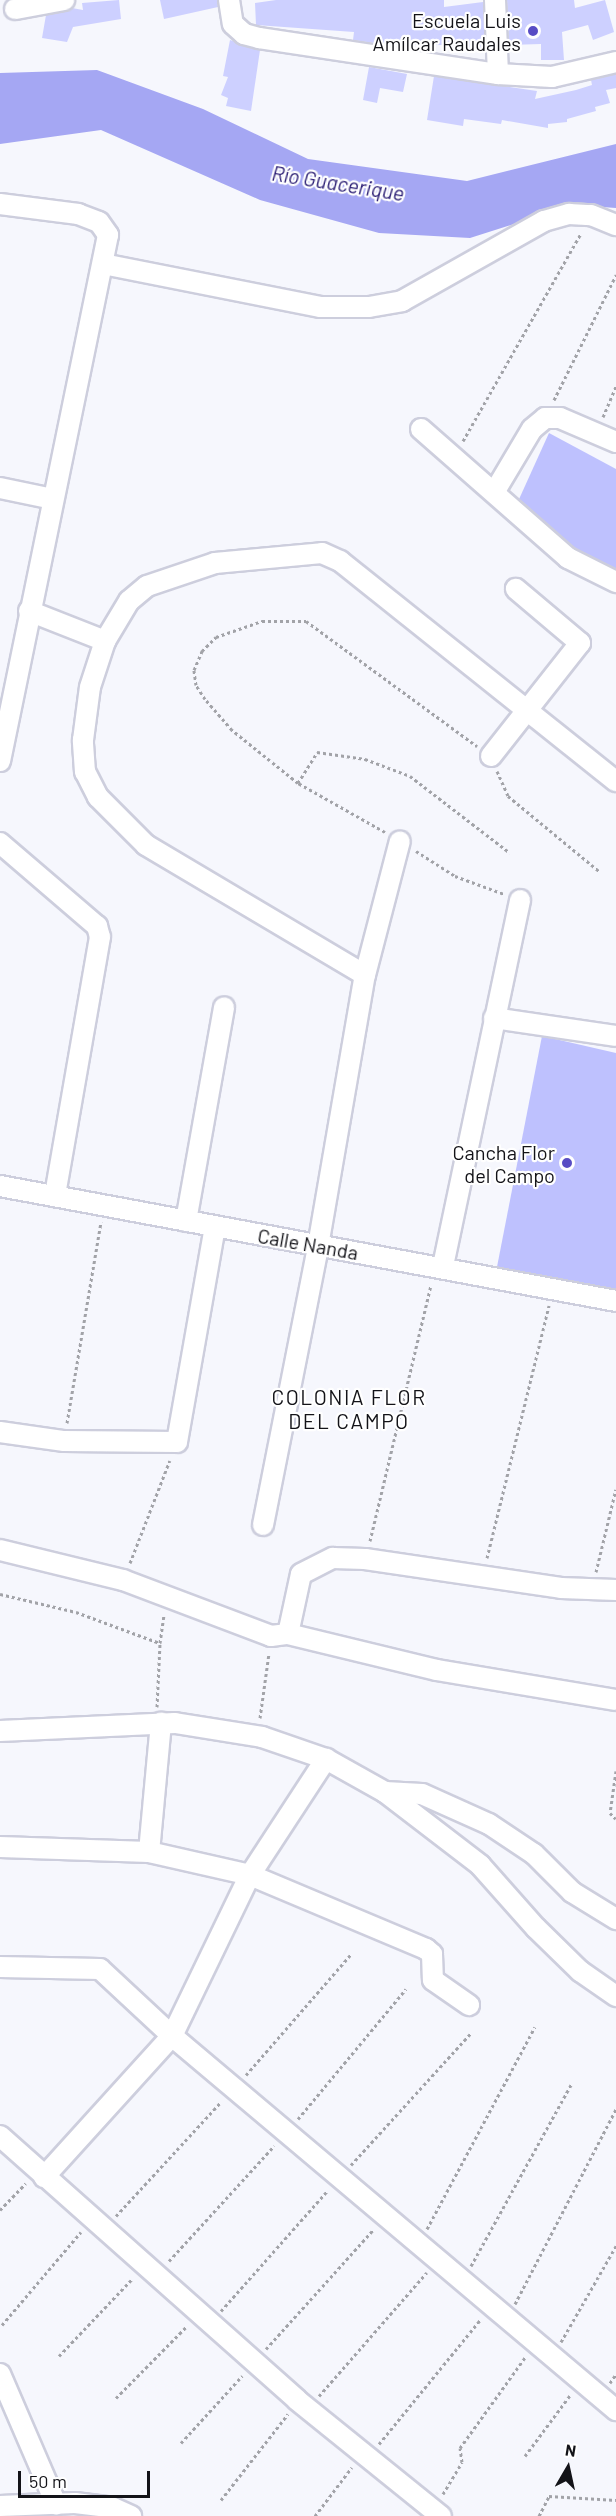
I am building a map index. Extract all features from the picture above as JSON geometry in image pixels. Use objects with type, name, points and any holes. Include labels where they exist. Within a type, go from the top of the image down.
[{"type":"street","points":[[15,9],[64,0]]},
{"type":"street","points":[[229,0],[233,24],[259,38],[498,74],[552,77],[616,62]]},
{"type":"street","points":[[495,0],[498,74]]},
{"type":"street","points":[[0,204],[78,214],[99,222],[108,235],[0,761]]},
{"type":"street","points":[[103,264],[320,307],[369,307],[402,301],[544,221],[569,214],[591,215],[616,225]]},
{"type":"street","points":[[495,491],[532,429],[545,418],[561,418],[616,442]]},
{"type":"street","points":[[421,429],[454,459],[495,491],[568,558],[616,582]]},
{"type":"street","points":[[0,488],[53,499]]},
{"type":"street","points":[[365,975],[146,845],[98,796],[85,772],[82,740],[90,687],[105,641],[129,601],[168,577],[215,563],[322,553],[340,561],[616,781]]},
{"type":"street","points":[[490,756],[580,643],[516,588]]},
{"type":"street","points":[[29,611],[105,641]]},
{"type":"street","points":[[263,1525],[318,1246],[365,975],[400,841]]},
{"type":"street","points":[[0,843],[97,926],[100,937],[55,1196]]},
{"type":"street","points":[[438,1266],[520,900]]},
{"type":"street","points":[[186,1221],[224,1007]]},
{"type":"street","points":[[494,1018],[616,1036]]},
{"type":"street","name":"Calle Nanda","points":[[0,1186],[616,1301]]},
{"type":"street","points":[[0,1432],[64,1441],[177,1442],[214,1227]]},
{"type":"street","points":[[0,1550],[123,1580],[166,1598],[279,1635],[437,1670],[616,1700]]},
{"type":"street","points":[[279,1635],[301,1574],[333,1558],[365,1559],[591,1591],[616,1590]]},
{"type":"street","points":[[149,1851],[158,1722]]},
{"type":"street","points":[[0,1731],[158,1722],[258,1737],[326,1759],[385,1792],[480,1864],[536,1928],[580,1971],[616,1996]]},
{"type":"street","points":[[41,2174],[172,2036],[250,1875],[326,1759]]},
{"type":"street","points":[[385,1792],[422,1794],[489,1824],[534,1854],[572,1892],[616,1919]]},
{"type":"street","points":[[0,1846],[149,1851],[250,1875],[426,1949],[432,1954],[433,1980],[469,2005]]},
{"type":"street","points":[[0,1968],[100,1969],[172,2036],[616,2410]]},
{"type":"street","points":[[0,2136],[303,2405],[437,2513]]},
{"type":"street","points":[[0,2374],[56,2504]]},
{"type":"street","points":[[0,2506],[56,2504],[113,2508],[131,2516]]},
{"type":"path","points":[[454,459],[591,215]]},
{"type":"path","points":[[545,418],[616,275]]},
{"type":"path","points":[[596,434],[616,386]]},
{"type":"path","points":[[520,900],[455,876],[400,841],[298,783],[232,730],[196,685],[194,670],[202,651],[216,637],[261,621],[306,621],[490,756],[508,796],[599,871]]},
{"type":"path","points":[[298,783],[317,752],[365,759],[410,776],[510,853]]},
{"type":"path","points":[[64,1441],[104,1205]]},
{"type":"path","points":[[365,1559],[438,1266]]},
{"type":"path","points":[[483,1577],[553,1289]]},
{"type":"path","points":[[123,1580],[177,1442]]},
{"type":"path","points":[[591,1591],[616,1489]]},
{"type":"path","points":[[0,1594],[76,1612],[160,1642]]},
{"type":"path","points":[[158,1722],[160,1642],[166,1598]]},
{"type":"path","points":[[258,1737],[279,1635]]},
{"type":"path","points":[[616,1771],[610,1813],[616,1819]]},
{"type":"path","points":[[2,2325],[98,2224],[234,2088],[351,1954]]},
{"type":"path","points":[[59,2356],[150,2270],[287,2133],[406,1989]]},
{"type":"path","points":[[419,2244],[535,2026]]},
{"type":"path","points":[[116,2398],[204,2318],[340,2178],[471,2033]]},
{"type":"path","points":[[463,2281],[572,2083]]},
{"type":"path","points":[[508,2319],[616,2109]]},
{"type":"path","points":[[0,2210],[41,2174]]},
{"type":"path","points":[[181,2443],[386,2216]]},
{"type":"path","points":[[552,2356],[616,2246]]},
{"type":"path","points":[[221,2500],[303,2405],[438,2260]]},
{"type":"path","points":[[315,2516],[492,2306]]},
{"type":"path","points":[[437,2513],[462,2462],[460,2448],[536,2342]]},
{"type":"path","points":[[525,2456],[581,2380]]},
{"type":"path","points":[[539,2516],[549,2496],[616,2500]]},
{"type":"shaded area","points":[[549,433],[616,469],[616,577],[574,558],[515,508]]},
{"type":"shaded area","name":"Cancha Flor del Campo","points":[[542,1036],[616,1053],[616,1293],[496,1272]]},
{"type":"water","name":"Río Guacerique","points":[[97,70],[203,109],[308,159],[467,181],[616,144],[616,208],[574,205],[470,238],[379,233],[260,200],[101,130],[0,144],[0,73]]},
{"type":"building","points":[[119,0],[121,19],[73,27],[67,42],[42,38],[46,15],[72,8],[83,10],[82,3]]},
{"type":"building","points":[[160,0],[217,0],[218,7],[164,19]]},
{"type":"building","points":[[276,0],[444,0],[444,7],[483,2],[485,48],[451,52],[450,45],[388,45],[353,40],[354,32],[256,25],[255,3]]},
{"type":"building","name":"Escuela Luis Amílcar Raudales","points":[[507,0],[574,0],[575,8],[605,0],[614,32],[593,40],[588,25],[562,32],[564,60],[541,60],[541,44],[509,45]]},
{"type":"building","points":[[230,40],[260,50],[251,111],[226,106],[228,98],[221,95],[228,77],[223,76]]},
{"type":"building","points":[[369,67],[407,74],[403,92],[380,88],[377,103],[363,100]]},
{"type":"building","points":[[616,74],[616,88],[606,90],[610,103],[595,107],[596,111],[567,119],[567,122],[548,124],[548,128],[502,120],[501,124],[464,119],[463,126],[427,120],[434,76],[537,91],[535,99],[576,90],[592,85],[591,80]]},
{"type":"place","name":"Escuela Luis Amílcar Raudales","points":[[533,31]]},
{"type":"place","name":"Cancha Flor del Campo","points":[[567,1163]]},
{"type":"district","name":"COLONIA FLOR DEL CAMPO","points":[[349,1409]]}]
